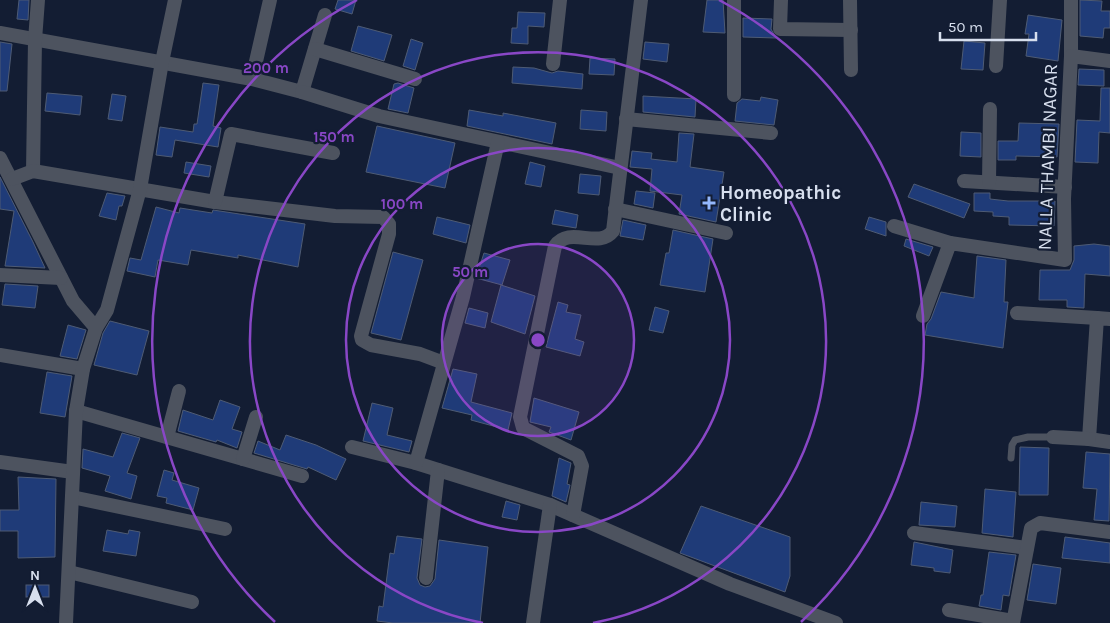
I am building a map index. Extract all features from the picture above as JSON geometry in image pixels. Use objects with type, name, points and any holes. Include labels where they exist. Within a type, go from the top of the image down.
[{"type":"street","points":[[33,172],[35,40],[38,0]]},
{"type":"street","points":[[66,623],[76,411],[83,369],[96,328],[107,310],[140,189],[175,0]]},
{"type":"street","points":[[252,78],[270,0]]},
{"type":"street","points":[[552,64],[560,0]]},
{"type":"street","points":[[573,515],[582,466],[578,456],[523,428],[520,418],[556,246],[560,239],[568,236],[602,239],[608,237],[613,231],[641,0]]},
{"type":"street","points":[[734,0],[734,95]]},
{"type":"street","points":[[780,0],[780,29],[851,30]]},
{"type":"street","points":[[850,0],[852,70]]},
{"type":"street","points":[[996,66],[1000,0]]},
{"type":"street","points":[[1071,0],[1071,56]]},
{"type":"street","points":[[302,92],[325,15]]},
{"type":"street","points":[[0,33],[252,78],[379,116],[620,168]]},
{"type":"street","points":[[315,49],[415,78]]},
{"type":"street","name":"NALLA THAMBI NAGAR","points":[[950,242],[1065,260],[1065,187],[1071,56],[1110,61]]},
{"type":"street","points":[[989,182],[990,109]]},
{"type":"street","points":[[626,119],[771,133]]},
{"type":"street","points":[[215,202],[230,134],[333,153]]},
{"type":"street","points":[[416,463],[463,297],[498,142]]},
{"type":"street","points":[[0,158],[73,301],[96,328]]},
{"type":"street","points":[[12,179],[33,172],[215,202],[336,216],[383,217],[389,224],[389,234],[361,336],[362,340],[370,345],[420,354],[444,362]]},
{"type":"street","points":[[964,181],[1065,187]]},
{"type":"street","points":[[615,208],[726,232]]},
{"type":"street","points":[[894,226],[950,242],[923,316]]},
{"type":"street","points":[[0,275],[61,278]]},
{"type":"street","points":[[1017,312],[1103,318],[1088,438]]},
{"type":"street","points":[[0,355],[83,369]]},
{"type":"street","points":[[167,437],[179,392]]},
{"type":"street","points":[[76,411],[302,476]]},
{"type":"street","points":[[244,459],[256,418]]},
{"type":"street","points":[[1053,438],[1088,438],[1110,442]]},
{"type":"street","points":[[352,447],[416,463],[550,505],[730,584],[836,623]]},
{"type":"street","points":[[0,462],[73,472]]},
{"type":"street","points":[[426,578],[438,470]]},
{"type":"street","points":[[72,497],[225,529]]},
{"type":"street","points":[[533,623],[550,505]]},
{"type":"street","points":[[949,610],[1013,622],[1031,528],[1040,523],[1110,532]]},
{"type":"street","points":[[914,532],[1027,548]]},
{"type":"street","points":[[69,572],[192,602]]},
{"type":"lane","points":[[1011,458],[1012,445],[1015,440],[1028,437],[1053,438]]},
{"type":"building","points":[[19,0],[29,0],[28,20],[17,19]]},
{"type":"building","points":[[338,0],[356,0],[352,14],[335,9]]},
{"type":"building","points":[[707,0],[723,0],[725,33],[703,32]]},
{"type":"building","points":[[1080,0],[1102,1],[1101,11],[1110,11],[1110,28],[1104,28],[1103,38],[1080,36]]},
{"type":"building","points":[[518,12],[545,13],[544,27],[528,26],[528,44],[511,43],[512,28],[517,28]]},
{"type":"building","points":[[1028,15],[1062,20],[1058,61],[1026,56],[1029,34],[1025,34]]},
{"type":"building","points":[[743,18],[772,19],[771,29],[776,38],[743,37]]},
{"type":"building","points":[[358,26],[392,35],[384,61],[351,51]]},
{"type":"building","points":[[411,39],[423,43],[415,70],[403,66]]},
{"type":"building","points":[[964,41],[985,43],[983,70],[961,69]]},
{"type":"building","points":[[0,42],[12,44],[7,91],[0,91]]},
{"type":"building","points":[[645,42],[669,44],[667,62],[643,59]]},
{"type":"building","points":[[590,58],[615,59],[614,75],[589,74]]},
{"type":"building","points":[[513,67],[534,68],[552,73],[558,71],[583,74],[582,89],[512,83]]},
{"type":"building","points":[[1079,69],[1104,70],[1104,86],[1078,85]]},
{"type":"building","points":[[203,83],[219,85],[213,126],[221,128],[218,147],[175,140],[172,157],[156,155],[160,127],[193,132],[194,124],[197,124]]},
{"type":"building","points":[[398,83],[414,88],[408,113],[388,109],[394,84]]},
{"type":"building","points":[[1101,88],[1110,88],[1110,133],[1099,132],[1098,163],[1075,162],[1077,120],[1100,121]]},
{"type":"building","points":[[47,93],[82,96],[80,115],[45,111]]},
{"type":"building","points":[[112,94],[126,96],[122,121],[108,119]]},
{"type":"building","points":[[643,96],[696,99],[695,117],[643,112]]},
{"type":"building","points":[[761,97],[778,100],[774,125],[735,121],[737,103],[742,99],[760,101]]},
{"type":"building","points":[[469,110],[503,116],[503,113],[556,123],[552,144],[467,126]]},
{"type":"building","points":[[581,110],[607,112],[606,131],[580,129]]},
{"type":"building","points":[[1019,123],[1059,124],[1057,157],[1016,156],[1016,160],[998,160],[998,141],[1018,141]]},
{"type":"building","points":[[377,126],[455,143],[445,188],[366,172]]},
{"type":"building","points":[[961,132],[981,133],[981,157],[960,156]]},
{"type":"building","points":[[679,133],[694,134],[690,167],[724,172],[716,222],[679,214],[682,195],[650,191],[652,169],[630,167],[632,151],[652,153],[651,159],[677,162]]},
{"type":"building","points":[[186,162],[211,166],[209,177],[184,173]]},
{"type":"building","points":[[530,162],[545,166],[541,187],[525,184]]},
{"type":"building","points":[[580,174],[601,176],[599,195],[578,193]]},
{"type":"building","points":[[0,177],[45,268],[5,266],[14,211],[0,209]]},
{"type":"building","points":[[914,184],[970,204],[964,218],[908,197]]},
{"type":"building","points":[[636,191],[655,193],[653,208],[634,204]]},
{"type":"building","points":[[107,193],[125,196],[122,206],[119,206],[116,220],[99,216]]},
{"type":"building","points":[[974,193],[990,193],[990,199],[1008,201],[1055,201],[1054,226],[1009,225],[1009,217],[993,216],[993,212],[974,211]]},
{"type":"building","points":[[156,207],[179,213],[180,208],[212,213],[213,210],[305,224],[298,267],[238,255],[238,258],[191,250],[188,265],[158,260],[155,277],[127,271],[130,258],[141,260]]},
{"type":"building","points":[[555,210],[578,215],[576,228],[552,224]]},
{"type":"building","points":[[437,217],[470,225],[466,243],[433,234]]},
{"type":"building","points":[[869,217],[886,222],[886,236],[865,229]]},
{"type":"building","points":[[623,220],[646,225],[643,240],[620,236]]},
{"type":"building","points":[[673,230],[713,239],[705,292],[660,285],[666,253],[669,253]]},
{"type":"building","points":[[906,239],[933,247],[929,256],[904,246]]},
{"type":"building","points":[[1094,244],[1110,246],[1110,276],[1085,274],[1084,308],[1067,307],[1067,300],[1039,300],[1040,270],[1070,270],[1074,260],[1074,246]]},
{"type":"building","points":[[393,252],[423,260],[401,340],[371,333]]},
{"type":"building","points":[[484,253],[510,260],[502,285],[476,278]]},
{"type":"building","points":[[977,256],[1006,260],[1004,302],[1008,302],[1003,348],[925,335],[927,324],[931,319],[941,292],[974,298]]},
{"type":"building","points":[[5,284],[38,286],[35,308],[2,305]]},
{"type":"building","points":[[501,285],[535,296],[525,334],[491,322]]},
{"type":"building","points":[[558,302],[568,305],[566,312],[581,315],[575,339],[584,342],[580,356],[546,347]]},
{"type":"building","points":[[655,307],[669,311],[663,333],[649,330]]},
{"type":"building","points":[[469,308],[488,313],[485,328],[465,323]]},
{"type":"building","points":[[110,321],[149,331],[137,375],[94,365],[103,333]]},
{"type":"building","points":[[68,325],[86,330],[77,359],[60,356]]},
{"type":"building","points":[[453,369],[477,374],[471,402],[512,413],[508,430],[471,420],[472,415],[442,408]]},
{"type":"building","points":[[47,372],[72,376],[65,417],[40,413]]},
{"type":"building","points":[[534,398],[579,412],[571,440],[549,432],[551,427],[530,422]]},
{"type":"building","points":[[220,400],[240,407],[232,429],[242,432],[237,448],[217,440],[216,442],[178,431],[183,410],[213,420]]},
{"type":"building","points":[[372,403],[393,408],[387,435],[412,441],[409,452],[363,441]]},
{"type":"building","points":[[122,433],[140,438],[127,473],[137,476],[131,499],[105,491],[110,476],[82,468],[83,449],[113,457]]},
{"type":"building","points":[[286,435],[316,445],[346,459],[336,480],[308,467],[307,469],[254,453],[258,441],[280,450]]},
{"type":"building","points":[[1020,447],[1049,448],[1048,495],[1019,495]]},
{"type":"building","points":[[1086,452],[1110,454],[1109,521],[1094,520],[1097,489],[1083,488]]},
{"type":"building","points":[[559,458],[571,463],[567,484],[570,485],[566,502],[552,496]]},
{"type":"building","points":[[164,470],[174,473],[172,480],[199,488],[193,510],[166,503],[167,498],[157,496]]},
{"type":"building","points":[[18,477],[56,479],[55,557],[18,558],[18,531],[0,531],[0,510],[19,510]]},
{"type":"building","points":[[985,489],[1016,492],[1013,537],[982,533]]},
{"type":"building","points":[[506,501],[520,505],[517,520],[502,517]]},
{"type":"building","points":[[921,502],[957,506],[955,527],[919,525]]},
{"type":"building","points":[[701,506],[790,537],[790,576],[785,592],[680,553]]},
{"type":"building","points":[[107,530],[128,534],[129,530],[140,532],[136,556],[103,551]]},
{"type":"building","points":[[397,536],[422,539],[417,578],[420,585],[425,587],[430,586],[435,579],[439,540],[488,547],[480,623],[393,623],[377,621],[379,606],[383,607],[390,553],[394,554]]},
{"type":"building","points":[[1065,537],[1110,543],[1110,563],[1062,558]]},
{"type":"building","points":[[914,542],[953,550],[950,573],[934,571],[934,568],[911,565]]},
{"type":"building","points":[[989,552],[1016,555],[1009,596],[1003,595],[1001,610],[979,606],[981,595],[983,595]]},
{"type":"building","points":[[1033,564],[1061,568],[1056,604],[1027,600]]},
{"type":"building","points":[[26,585],[49,585],[49,597],[26,597]]},
{"type":"place","name":"Homeopathic Clinic","points":[[709,203]]}]
